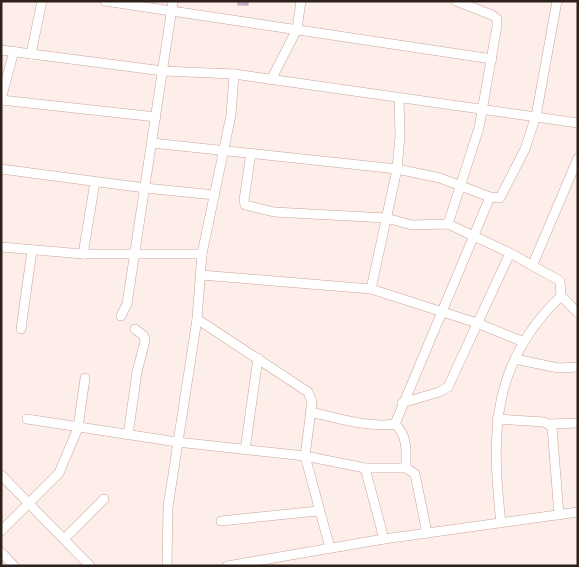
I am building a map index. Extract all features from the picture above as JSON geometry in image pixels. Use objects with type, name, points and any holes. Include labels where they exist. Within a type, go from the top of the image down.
[{"type":"street","points":[[31,54],[42,1]]},
{"type":"street","points":[[105,1],[173,6],[492,59]]},
{"type":"street","points":[[271,80],[297,28],[301,1]]},
{"type":"street","points":[[152,143],[397,169],[440,178],[490,197],[500,198],[507,189],[525,149],[536,116],[557,1]]},
{"type":"street","points":[[448,224],[462,186],[483,109],[497,19],[460,2]]},
{"type":"street","points":[[121,316],[127,304],[136,253],[173,6]]},
{"type":"street","points":[[1,50],[163,71],[234,74],[578,123]]},
{"type":"street","points":[[14,51],[1,99],[156,117]]},
{"type":"street","points":[[167,566],[168,507],[197,319],[202,254],[231,115],[234,74]]},
{"type":"street","points":[[371,289],[397,169],[400,136],[399,97]]},
{"type":"street","points":[[251,153],[244,200],[245,205],[251,208],[274,212],[386,218],[412,225],[448,224],[558,277],[562,284],[560,296],[542,314],[524,342],[505,380],[497,419],[496,482],[501,523]]},
{"type":"street","points":[[533,264],[578,158]]},
{"type":"street","points":[[1,169],[145,188],[215,194]]},
{"type":"street","points":[[83,254],[95,182]]},
{"type":"street","points":[[395,424],[402,403],[443,312],[490,197]]},
{"type":"street","points":[[1,247],[83,254],[202,254]]},
{"type":"street","points":[[21,329],[32,250]]},
{"type":"street","points":[[402,403],[439,392],[448,387],[510,253]]},
{"type":"street","points":[[201,275],[371,289],[477,323],[524,342]]},
{"type":"street","points":[[560,296],[578,313]]},
{"type":"street","points":[[197,319],[308,392],[312,402],[305,456],[318,510],[330,548]]},
{"type":"street","points":[[128,435],[145,341],[144,336],[135,329]]},
{"type":"street","points":[[245,450],[258,358]]},
{"type":"street","points":[[515,359],[558,368],[578,367]]},
{"type":"street","points":[[1,532],[59,473],[78,428],[85,378]]},
{"type":"street","points":[[310,412],[384,426],[395,424]]},
{"type":"street","points":[[27,419],[177,442],[305,456],[365,468],[406,468],[415,474],[427,533]]},
{"type":"street","points":[[497,419],[549,424],[578,423]]},
{"type":"street","points":[[395,424],[402,431],[405,440],[406,468]]},
{"type":"street","points":[[549,424],[552,429],[559,515]]},
{"type":"street","points":[[365,468],[384,539]]},
{"type":"street","points":[[1,475],[27,504],[90,566]]},
{"type":"street","points":[[64,539],[104,499]]},
{"type":"street","points":[[221,522],[318,510]]},
{"type":"street","points":[[226,566],[248,564],[384,539],[578,512]]},
{"type":"street","points":[[1,552],[14,566]]},
{"type":"building","points":[[238,1],[248,1],[248,5],[238,5]]}]
